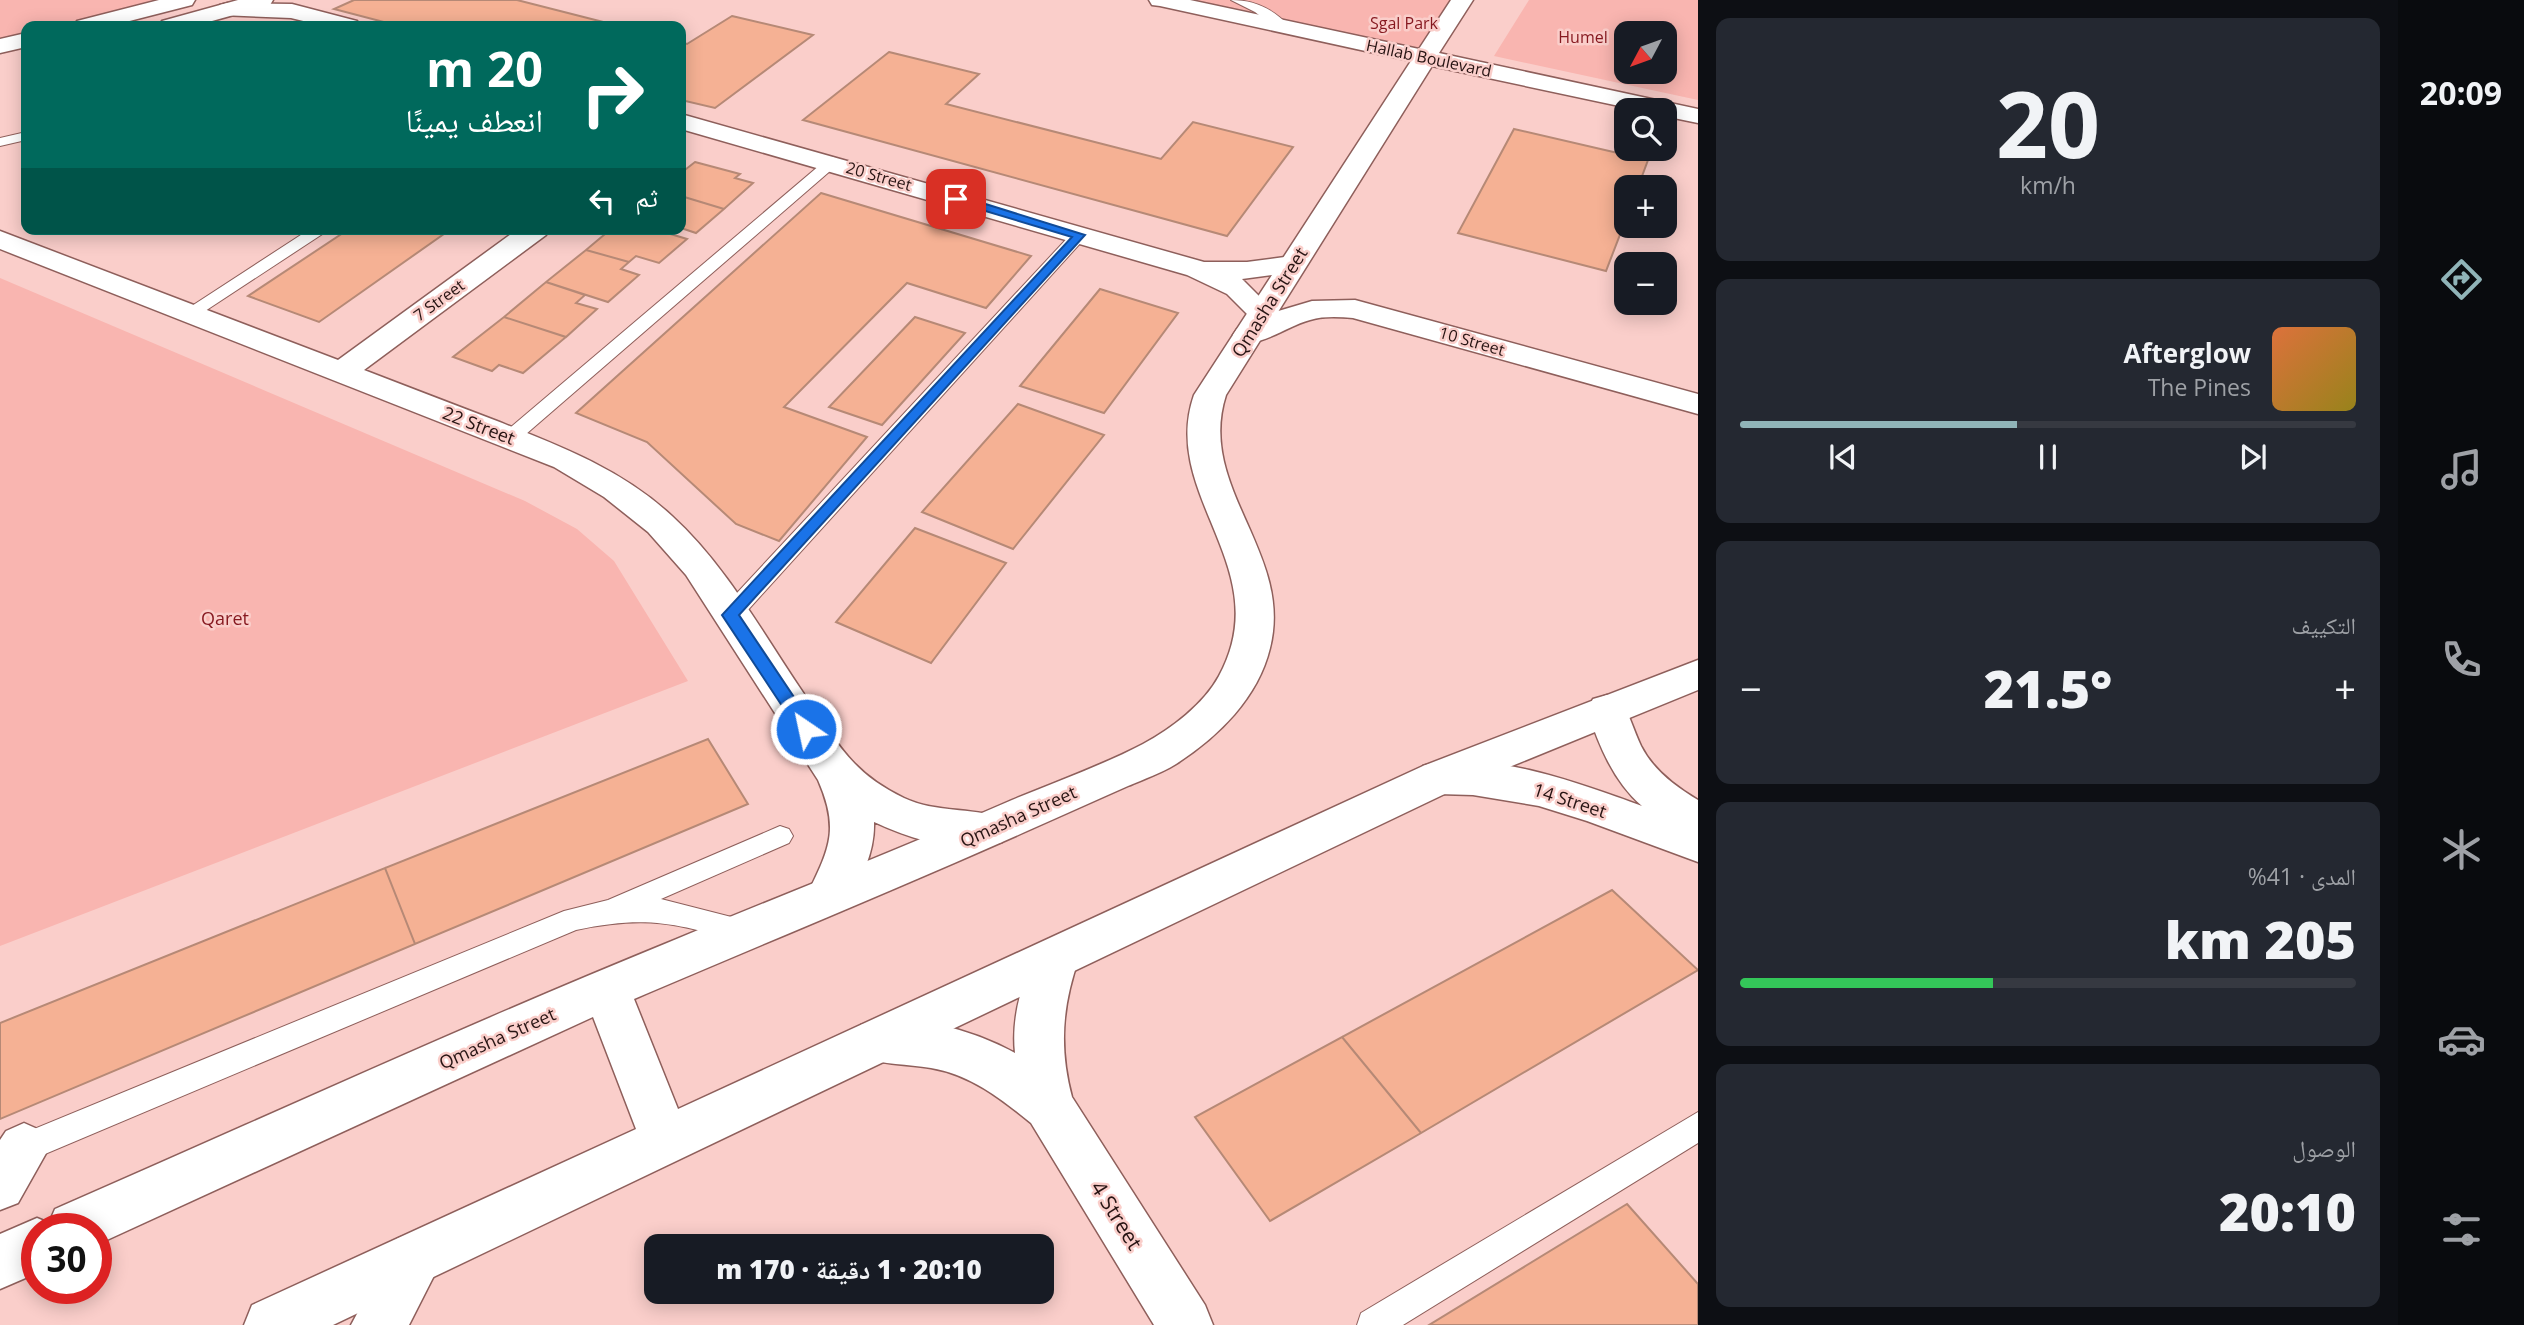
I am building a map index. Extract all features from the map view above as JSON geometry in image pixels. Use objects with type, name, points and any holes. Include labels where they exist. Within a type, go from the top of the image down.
[{"type":"street","points":[[166,11],[184,0]]},
{"type":"street","points":[[228,10],[262,0]]},
{"type":"street","name":"Hallab Boulevard","points":[[1160,0],[1698,116]]},
{"type":"street","name":"Qmasha Street","points":[[107,1213],[606,989],[987,830],[1160,754],[1203,723],[1234,687],[1251,648],[1256,608],[1249,569],[1205,461],[1203,416],[1210,395],[1462,0]]},
{"type":"street","points":[[112,21],[166,11],[309,8],[338,21]]},
{"type":"street","points":[[0,46],[21,41]]},
{"type":"street","points":[[0,69],[21,64]]},
{"type":"street","name":"20 Street","points":[[686,123],[832,162],[1197,269],[1237,288],[1254,324]]},
{"type":"street","name":"7 Street","points":[[342,371],[529,235]]},
{"type":"street","name":"22 Street","points":[[0,239],[566,460],[606,483],[660,524],[699,566],[836,774],[850,802],[854,833],[848,865],[829,895]]},
{"type":"street","name":"20 Street","points":[[1197,269],[1247,271],[1292,265]]},
{"type":"street","name":"10 Street","points":[[1254,324],[1320,307],[1355,309],[1698,404]]},
{"type":"street","points":[[272,1325],[1438,778],[1698,674]]},
{"type":"street","points":[[1607,710],[1628,764],[1645,785],[1669,804],[1698,821]]},
{"type":"street","name":"22 Street","points":[[836,774],[866,799],[902,817],[944,828],[987,830]]},
{"type":"street","name":"14 Street","points":[[1438,778],[1475,777],[1513,782],[1553,792],[1698,844]]},
{"type":"street","name":"4 Street","points":[[1056,958],[1042,991],[1036,1027],[1038,1066],[1049,1106],[1185,1325]]},
{"type":"street","points":[[606,989],[666,1141]]},
{"type":"street","name":"4 Street","points":[[878,1041],[924,1043],[970,1055],[1012,1076],[1049,1106]]},
{"type":"street","points":[[0,1262],[21,1252]]},
{"type":"street","points":[[379,1325],[416,1258]]},
{"type":"lane","points":[[1237,0],[1259,9],[1282,26]]},
{"type":"lane","points":[[0,142],[21,137]]},
{"type":"lane","points":[[511,437],[832,162]]},
{"type":"lane","points":[[190,313],[313,235]]},
{"type":"lane","points":[[730,615],[1079,235]]},
{"type":"lane","points":[[608,911],[780,836]]},
{"type":"lane","points":[[8,1163],[573,919],[608,911],[645,909],[746,931]]},
{"type":"lane","points":[[1373,1325],[1698,1126]]},
{"type":"green space","points":[[0,0],[159,0],[111,21],[21,21],[21,40],[0,45]]},
{"type":"green space","name":"Sgal Park","points":[[1193,0],[1450,0],[1417,50]]},
{"type":"green space","name":"Humel","points":[[1529,0],[1698,0],[1698,100],[1624,84],[1677,84],[1677,21],[1614,21],[1614,82],[1494,56]]},
{"type":"green space","name":"Qaret","points":[[0,278],[525,501],[577,529],[614,561],[688,681],[0,946]]},
{"type":"building","points":[[354,0],[517,0],[599,21],[380,21],[334,9]]},
{"type":"building","points":[[732,16],[813,35],[715,108],[686,101],[687,44]]},
{"type":"building","points":[[889,52],[979,74],[946,104],[1161,159],[1193,122],[1293,147],[1227,236],[803,120]]},
{"type":"building","points":[[1514,129],[1614,152],[1614,161],[1648,161],[1642,175],[1614,175],[1614,238],[1619,238],[1606,271],[1458,233]]},
{"type":"building","points":[[695,162],[740,174],[735,178],[753,183],[724,209],[686,198],[686,169]]},
{"type":"building","points":[[821,193],[1031,256],[986,308],[907,283],[784,407],[867,437],[779,541],[736,524],[647,442],[576,413]]},
{"type":"building","points":[[686,198],[724,209],[696,233],[686,230]]},
{"type":"building","points":[[340,235],[442,235],[319,322],[248,296]]},
{"type":"building","points":[[604,235],[674,235],[687,239],[659,263],[636,256],[629,262],[586,250]]},
{"type":"building","points":[[586,250],[629,262],[621,269],[639,275],[608,302],[546,282]]},
{"type":"building","points":[[546,282],[585,295],[576,303],[597,309],[566,337],[504,317]]},
{"type":"building","points":[[1100,289],[1178,313],[1104,413],[1020,386]]},
{"type":"building","points":[[504,317],[566,337],[523,373],[499,365],[492,371],[453,357]]},
{"type":"building","points":[[915,317],[965,333],[882,425],[829,407]]},
{"type":"building","points":[[1018,404],[1104,435],[1013,549],[922,512]]},
{"type":"building","points":[[915,528],[1006,563],[931,663],[836,622]]},
{"type":"building","points":[[708,739],[748,804],[415,944],[385,868]]},
{"type":"building","points":[[385,868],[415,944],[0,1119],[0,1023]]},
{"type":"building","points":[[1612,890],[1698,970],[1421,1133],[1342,1037]]},
{"type":"building","points":[[1342,1037],[1421,1133],[1270,1221],[1195,1117]]},
{"type":"building","points":[[1627,1204],[1698,1284],[1698,1325],[1429,1325]]},
{"type":"route","points":[[806,729],[730,615],[1079,235],[956,199]]}]
